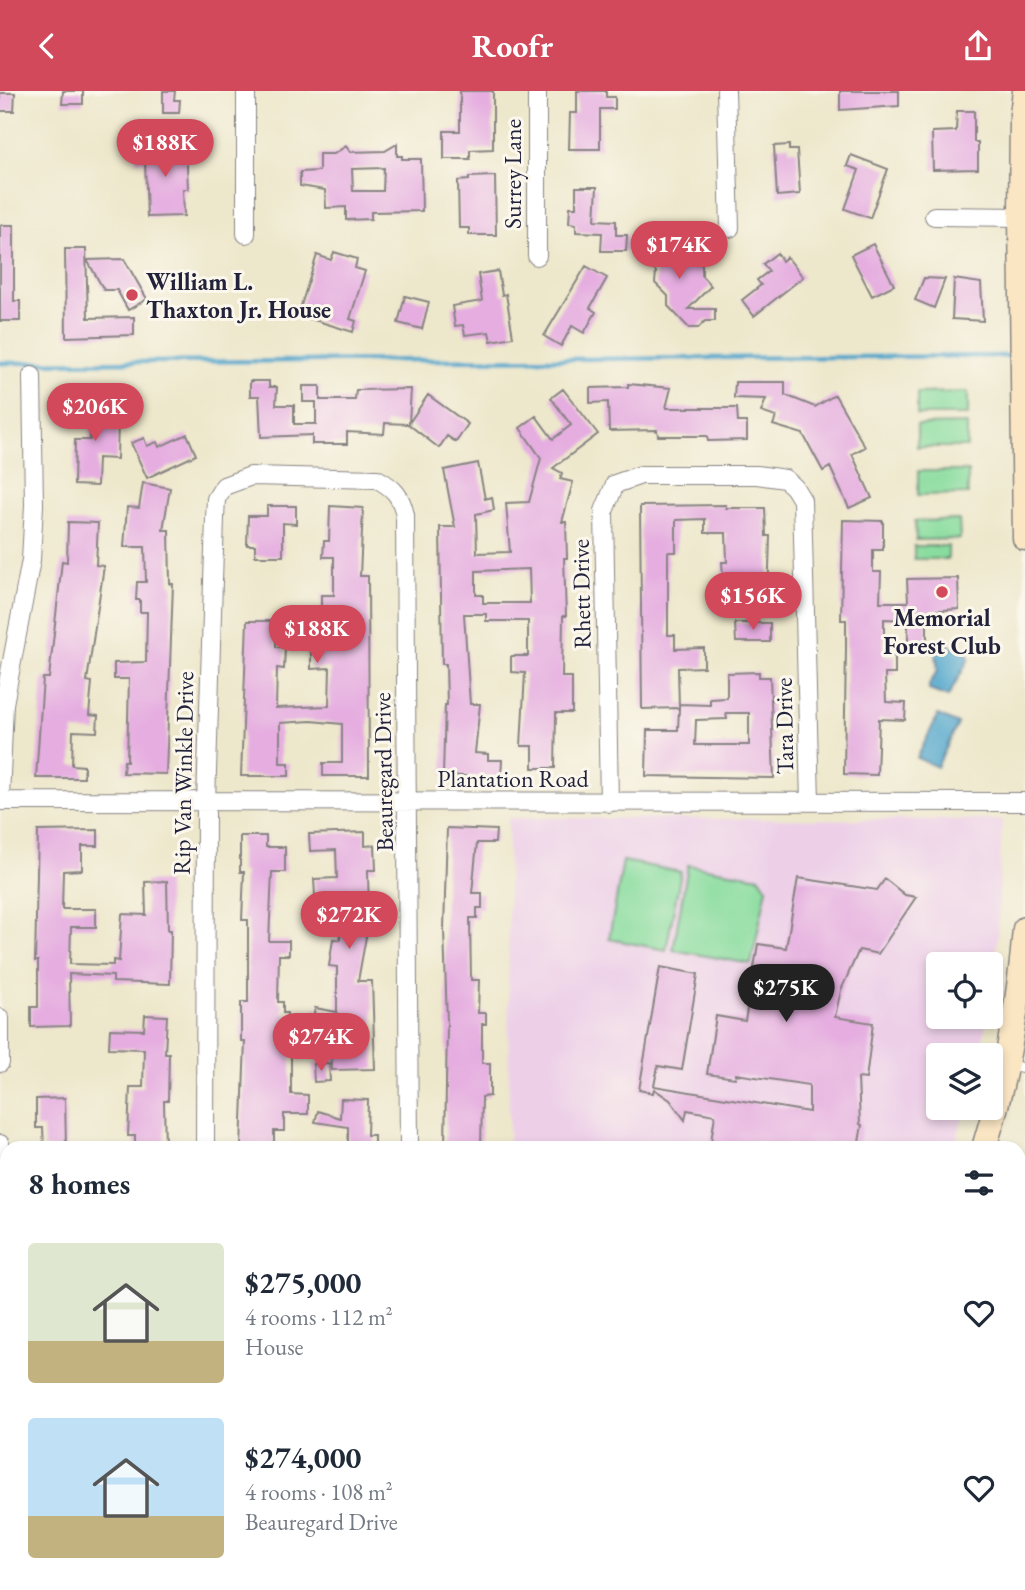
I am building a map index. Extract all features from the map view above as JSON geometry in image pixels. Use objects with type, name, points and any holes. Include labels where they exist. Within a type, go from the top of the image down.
[{"type":"street","points":[[246,91],[246,234]]},
{"type":"street","name":"Surrey Lane","points":[[537,91],[537,256]]},
{"type":"street","points":[[726,91],[730,228]]},
{"type":"street","points":[[1025,92],[1022,114],[1025,538]]},
{"type":"street","points":[[934,216],[1023,216]]},
{"type":"street","points":[[0,799],[4,704],[31,560],[34,505],[32,376]]},
{"type":"street","name":"Tara Drive","points":[[711,475],[757,475],[785,479],[802,500],[810,802]]},
{"type":"street","name":"Rhett Drive","points":[[609,803],[604,511],[607,496],[615,484],[628,477],[711,475]]},
{"type":"street","name":"Rip Van Winkle Drive","points":[[205,1141],[205,803],[216,499],[224,486],[237,479],[251,476],[307,477]]},
{"type":"street","name":"Beauregard Drive","points":[[307,477],[377,479],[390,486],[402,498],[405,515],[409,1141]]},
{"type":"street","name":"Plantation Road","points":[[0,799],[205,803],[1025,801]]},
{"type":"street","points":[[987,1141],[1016,1067],[1025,929]]},
{"type":"street","points":[[0,1018],[0,1063]]},
{"type":"shaded area","points":[[508,818],[1002,820],[996,952],[926,952],[926,1029],[985,1029],[982,1043],[926,1043],[926,1120],[962,1120],[956,1141],[509,1141]]},
{"type":"green space","points":[[968,392],[968,415],[917,415],[917,393]]},
{"type":"green space","points":[[967,424],[967,447],[917,447],[917,425]]},
{"type":"green space","points":[[918,471],[968,471],[968,494],[918,495]]},
{"type":"green space","points":[[959,520],[960,539],[916,540],[915,521]]},
{"type":"green space","points":[[914,546],[948,546],[948,559],[914,559]]},
{"type":"green space","points":[[623,861],[681,872],[666,950],[609,939]]},
{"type":"green space","points":[[688,865],[760,877],[767,888],[751,964],[673,950]]},
{"type":"water","points":[[949,642],[949,646],[967,652],[969,659],[948,697],[929,690],[929,684],[938,670],[935,649],[940,643]]},
{"type":"water","points":[[938,715],[958,724],[937,767],[917,758]]},
{"type":"building","points":[[63,91],[83,91],[83,104],[62,104]]},
{"type":"building","points":[[163,91],[175,91],[174,100],[180,100],[179,113],[163,113]]},
{"type":"building","points":[[460,91],[493,91],[493,149],[470,150],[470,159],[444,159],[444,131],[460,131]]},
{"type":"building","points":[[577,91],[606,91],[606,97],[615,97],[615,109],[600,109],[600,149],[569,149],[570,113],[577,113]]},
{"type":"building","points":[[840,91],[899,91],[899,106],[840,110]]},
{"type":"building","points":[[0,93],[15,93],[14,111],[0,111]]},
{"type":"building","points":[[957,111],[974,111],[974,142],[978,142],[978,169],[933,170],[932,132],[956,131]]},
{"type":"building","points":[[397,144],[397,156],[402,156],[402,159],[421,159],[422,211],[371,212],[371,219],[346,220],[346,207],[326,208],[325,190],[300,186],[300,172],[319,171],[319,154],[334,154],[346,146],[350,152],[385,151]],"holes":[[[384,168],[383,191],[353,191],[352,169]]]},
{"type":"building","points":[[186,145],[188,189],[183,189],[184,216],[147,217],[145,161],[136,161],[135,146]]},
{"type":"building","points":[[789,145],[789,150],[797,150],[800,194],[777,196],[774,146]]},
{"type":"building","points":[[851,155],[888,169],[870,218],[845,209],[859,170],[847,166]]},
{"type":"building","points":[[495,176],[496,235],[469,235],[469,228],[459,228],[458,181],[469,180],[469,177]]},
{"type":"building","points":[[576,187],[597,187],[595,220],[616,221],[616,235],[627,235],[626,251],[601,251],[602,233],[576,232],[576,224],[569,223],[570,207],[576,207]]},
{"type":"building","points":[[0,225],[14,225],[14,301],[20,301],[20,321],[0,321]]},
{"type":"building","points":[[648,238],[675,238],[675,245],[693,263],[702,264],[702,276],[711,286],[688,309],[715,309],[715,321],[705,321],[698,328],[689,328],[668,306],[668,296],[655,283],[656,272],[647,263]]},
{"type":"building","points":[[873,244],[894,285],[872,296],[851,255]]},
{"type":"building","name":"William L. Thaxton Jr. House","points":[[65,249],[86,249],[88,318],[134,317],[134,335],[66,337]]},
{"type":"building","points":[[334,252],[357,259],[355,268],[365,271],[350,319],[356,321],[353,332],[298,315],[317,255],[331,260]]},
{"type":"building","points":[[777,253],[782,261],[787,257],[803,277],[754,316],[742,300],[761,285],[757,280],[769,271],[763,264]]},
{"type":"building","points":[[124,259],[147,299],[128,310],[117,290],[104,290],[87,260]]},
{"type":"building","points":[[586,266],[607,278],[590,308],[596,312],[584,333],[572,326],[561,346],[544,336]]},
{"type":"building","points":[[498,271],[502,295],[506,294],[513,337],[491,341],[489,332],[465,335],[463,325],[455,326],[452,306],[482,301],[478,274]]},
{"type":"building","points":[[924,278],[945,279],[934,308],[915,300]]},
{"type":"building","points":[[954,279],[981,283],[983,321],[952,319]]},
{"type":"building","points":[[405,296],[429,302],[422,329],[398,323]]},
{"type":"building","points":[[250,381],[269,381],[269,387],[277,387],[276,405],[294,405],[294,424],[316,424],[316,402],[303,402],[303,386],[320,386],[320,400],[355,400],[356,390],[411,389],[409,423],[428,395],[468,424],[456,442],[447,436],[439,448],[408,424],[385,423],[384,434],[347,432],[347,444],[312,444],[312,435],[261,437],[259,396],[250,396]]},
{"type":"building","points":[[735,382],[785,382],[785,395],[815,407],[835,395],[865,447],[852,454],[872,498],[849,508],[830,467],[823,471],[803,434],[773,425],[776,417],[761,412],[766,399],[734,398]]},
{"type":"building","points":[[628,384],[671,388],[666,408],[737,408],[738,422],[747,422],[747,440],[708,441],[707,436],[658,436],[657,430],[609,431],[608,402],[590,403],[590,388],[628,387]]},
{"type":"building","points":[[91,387],[103,387],[103,419],[118,419],[117,459],[98,458],[97,486],[74,485],[75,440],[90,440]]},
{"type":"building","points":[[563,389],[598,434],[553,468],[562,473],[560,479],[573,482],[562,522],[566,522],[567,558],[564,558],[566,616],[563,616],[562,677],[572,677],[572,713],[556,713],[555,768],[533,768],[533,746],[521,746],[525,673],[511,672],[511,656],[528,656],[528,621],[486,621],[486,614],[464,614],[470,704],[480,704],[475,753],[488,754],[488,760],[502,760],[501,778],[443,775],[447,705],[446,664],[442,664],[440,527],[455,527],[444,470],[478,463],[485,499],[492,497],[494,510],[476,514],[477,553],[510,552],[506,503],[529,502],[541,458],[520,428],[536,416],[553,439],[571,425],[551,398]],"holes":[[[529,569],[530,603],[483,603],[483,595],[476,595],[476,571]]]},
{"type":"building","points":[[187,434],[196,455],[147,478],[131,443],[144,438],[147,446],[157,442],[159,447]]},
{"type":"building","points":[[143,483],[170,488],[163,530],[169,530],[170,584],[173,584],[166,774],[123,773],[124,761],[127,761],[129,679],[114,679],[114,663],[146,662],[147,612],[140,612],[140,600],[136,600],[137,582],[146,582],[145,547],[124,547],[127,507],[139,508]]},
{"type":"building","points":[[726,505],[726,508],[765,508],[766,536],[770,536],[768,601],[733,602],[733,577],[723,577],[722,562],[727,562],[726,533],[705,533],[705,519],[676,520],[676,552],[668,552],[668,635],[675,635],[675,649],[704,648],[704,667],[678,668],[679,708],[642,709],[640,506]]},
{"type":"building","points":[[267,506],[296,506],[296,524],[283,523],[283,556],[255,556],[255,545],[247,545],[248,516],[267,516]]},
{"type":"building","points":[[330,506],[363,508],[360,576],[368,576],[369,776],[323,776],[323,763],[342,763],[342,724],[311,721],[280,723],[280,763],[289,763],[289,776],[241,776],[247,621],[276,621],[276,647],[285,647],[284,669],[277,668],[276,708],[329,706],[330,668],[311,669],[311,652],[314,617],[321,617],[321,595],[334,595],[334,557],[323,557],[324,541],[329,541]]},
{"type":"building","points":[[843,520],[883,521],[883,550],[873,550],[873,572],[881,572],[880,602],[908,602],[907,579],[958,578],[959,609],[927,611],[927,646],[908,646],[908,620],[884,619],[884,656],[895,656],[895,674],[885,674],[886,702],[906,703],[905,720],[879,719],[877,775],[844,774],[846,620],[841,620]]},
{"type":"building","points":[[68,522],[98,523],[96,565],[104,566],[87,681],[92,682],[89,715],[98,716],[97,732],[73,731],[72,765],[84,766],[84,778],[36,778],[43,678],[49,678],[62,561],[67,562]]},
{"type":"building","points":[[735,623],[770,623],[770,642],[736,642]]},
{"type":"building","points":[[759,672],[759,677],[770,677],[774,778],[646,776],[647,730],[678,730],[679,704],[710,705],[710,699],[727,698],[727,673]],"holes":[[[726,713],[749,713],[749,745],[695,745],[696,720],[727,719]]]},
{"type":"building","points":[[447,828],[496,830],[495,843],[477,843],[472,893],[482,893],[482,908],[477,908],[477,918],[470,918],[471,980],[479,980],[478,1013],[486,1013],[486,1024],[482,1024],[482,1063],[490,1063],[490,1096],[482,1097],[481,1141],[445,1141],[447,1023],[444,929]]},
{"type":"building","points":[[98,830],[98,846],[82,846],[82,870],[63,871],[62,909],[96,909],[96,927],[71,927],[70,964],[113,965],[113,960],[119,961],[122,914],[146,915],[145,882],[167,881],[168,930],[171,930],[170,984],[113,982],[113,976],[69,974],[70,1026],[31,1027],[31,1007],[38,1007],[38,961],[35,961],[38,831]]},
{"type":"building","points":[[365,832],[365,846],[375,845],[376,870],[368,870],[369,920],[358,981],[372,981],[375,1069],[332,1070],[331,1029],[312,1026],[315,1008],[337,1012],[337,967],[329,966],[333,939],[340,940],[339,895],[315,896],[314,879],[337,878],[336,850],[310,851],[309,834]]},
{"type":"building","points":[[240,836],[266,836],[266,847],[285,847],[285,872],[272,872],[269,941],[289,941],[289,955],[279,955],[278,1002],[283,1002],[283,1013],[287,1013],[287,1035],[304,1035],[304,1052],[291,1052],[291,1094],[308,1095],[308,1114],[284,1114],[284,1131],[274,1131],[274,1141],[241,1141],[245,1041],[241,1041],[241,1002],[248,1002],[248,920],[242,920],[244,872],[240,872]]},
{"type":"building","points":[[798,878],[877,890],[885,879],[905,895],[916,897],[878,954],[859,950],[841,990],[835,1017],[873,1023],[866,1079],[858,1078],[862,1125],[859,1141],[711,1141],[715,1115],[687,1110],[685,1120],[670,1100],[654,1089],[653,1093],[639,1090],[660,967],[698,974],[682,1070],[658,1066],[654,1086],[809,1112],[809,1085],[736,1074],[735,1078],[707,1074],[716,1016],[745,1021],[758,944],[786,948]]},
{"type":"building","points":[[145,1015],[167,1016],[165,1053],[169,1053],[168,1101],[164,1101],[165,1141],[135,1141],[135,1136],[128,1136],[130,1087],[143,1087],[144,1049],[109,1048],[110,1029],[144,1030]]},
{"type":"building","points":[[329,1063],[330,1081],[314,1082],[313,1064]]},
{"type":"building","points":[[65,1098],[66,1141],[44,1141],[43,1128],[36,1128],[36,1099]]},
{"type":"building","points":[[341,1099],[368,1100],[367,1135],[374,1135],[374,1141],[348,1141],[348,1127],[315,1122],[318,1111],[340,1118]]},
{"type":"waterway","points":[[0,363],[1014,356]]},
{"type":"place","name":"William L. Thaxton Jr. House","points":[[132,295]]},
{"type":"place","name":"Memorial Forest Club","points":[[942,592]]}]
